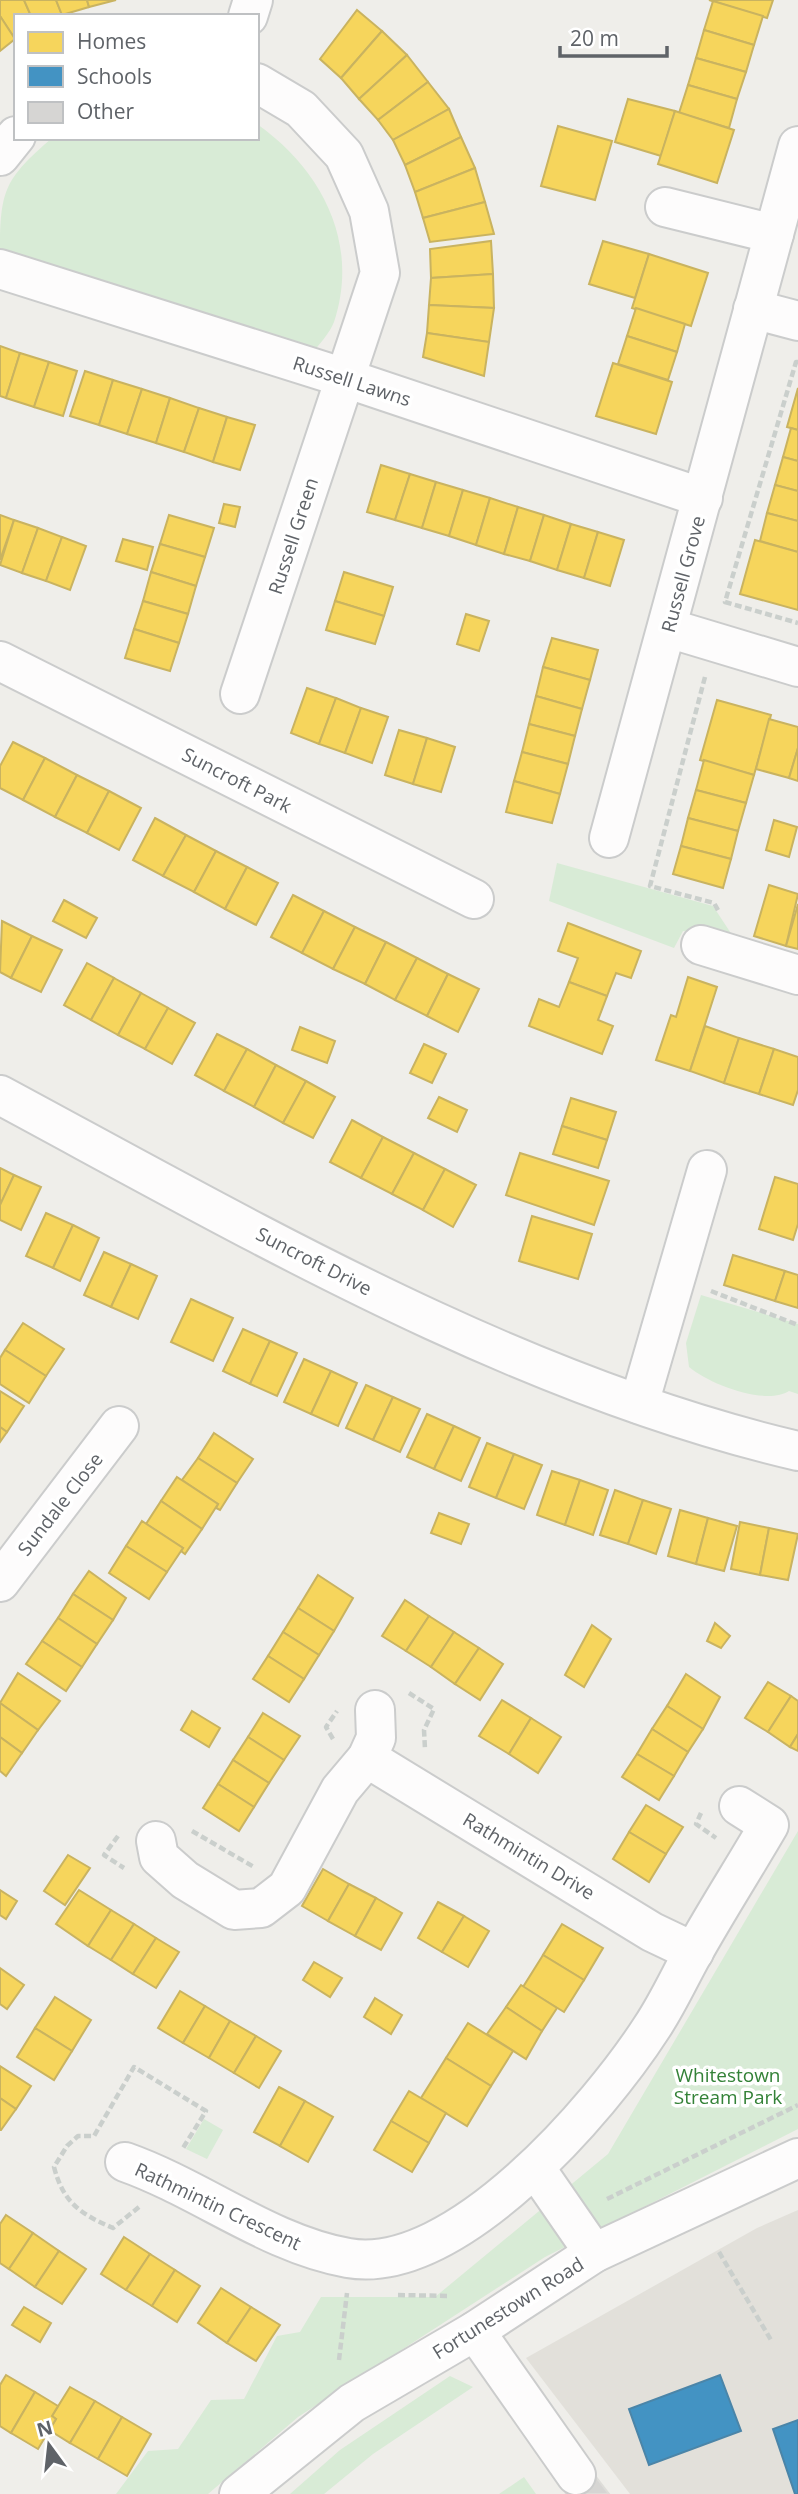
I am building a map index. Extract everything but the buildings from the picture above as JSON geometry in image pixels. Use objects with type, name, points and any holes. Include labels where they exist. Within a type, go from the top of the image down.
[{"type":"street","name":"Russell Green","points":[[240,694],[380,273],[369,211],[344,155],[301,109],[259,84]]},
{"type":"street","points":[[0,156],[14,138]]},
{"type":"street","name":"Russell Grove","points":[[609,838],[798,146]]},
{"type":"street","points":[[666,207],[774,234]]},
{"type":"street","name":"Russell Lawns","points":[[0,270],[345,378],[703,498]]},
{"type":"street","points":[[753,309],[798,321]]},
{"type":"street","points":[[668,628],[798,667]]},
{"type":"street","name":"Suncroft Park","points":[[0,661],[474,899]]},
{"type":"street","points":[[701,946],[798,975]]},
{"type":"street","name":"Suncroft Drive","points":[[0,1095],[318,1265],[493,1346],[639,1404],[798,1451]]},
{"type":"street","points":[[639,1404],[707,1170]]},
{"type":"street","name":"Sundale Close","points":[[0,1583],[119,1426]]},
{"type":"street","points":[[156,1841],[159,1857],[185,1880],[234,1910],[261,1908],[287,1888],[340,1790],[367,1758],[376,1738],[375,1710]]},
{"type":"street","name":"Rathmintin Drive","points":[[367,1758],[652,1932],[694,1952]]},
{"type":"street","name":"Rathmintin Crescent","points":[[125,2162],[189,2190],[305,2248],[351,2259],[396,2257],[444,2236],[500,2199],[536,2169],[640,2045],[662,2012],[769,1825],[739,1806]]},
{"type":"street","name":"Fortunestown Road","points":[[239,2494],[352,2403],[475,2331],[594,2253],[798,2158]]},
{"type":"street","points":[[536,2169],[594,2253]]},
{"type":"street","points":[[475,2331],[576,2475]]},
{"type":"path","points":[[798,362],[725,602],[798,623]]},
{"type":"path","points":[[650,886],[705,677],[718,681]]},
{"type":"path","points":[[708,1290],[798,1325]]},
{"type":"path","points":[[152,2205],[140,2207],[113,2228],[87,2216],[61,2192],[54,2167],[67,2146],[78,2136],[94,2136],[134,2067],[206,2111],[182,2149],[191,2154]]},
{"type":"path","points":[[607,2199],[798,2105]]},
{"type":"path","points":[[719,2252],[771,2340]]},
{"type":"path","points":[[339,2360],[347,2293],[360,2294]]},
{"type":"path","points":[[385,2294],[450,2297]]},
{"type":"shaded area","points":[[798,2210],[798,2494],[630,2494],[526,2358],[757,2228]]},
{"type":"green space","points":[[259,126],[300,163],[317,186],[330,211],[342,264],[341,293],[332,326],[312,354],[0,252],[4,199],[8,187],[24,164],[50,140],[259,140]]},
{"type":"green space","points":[[557,863],[713,906],[734,938],[683,931],[674,948],[549,901]]},
{"type":"green space","points":[[701,1295],[798,1324],[798,1394],[789,1391],[766,1396],[738,1391],[710,1380],[689,1367],[686,1343]]},
{"type":"green space","name":"Whitestown Stream Park","points":[[798,1831],[798,2129],[545,2257],[298,2417],[208,2494],[116,2494],[148,2451],[178,2449],[211,2400],[244,2399],[277,2336],[300,2332],[321,2297],[435,2297],[608,2154]]},
{"type":"green space","points":[[204,2119],[223,2130],[207,2159],[186,2149]]},
{"type":"green space","points":[[450,2376],[473,2387],[373,2454],[324,2494],[290,2494],[340,2450]]},
{"type":"green space","points":[[524,2477],[536,2494],[499,2494]]}]
